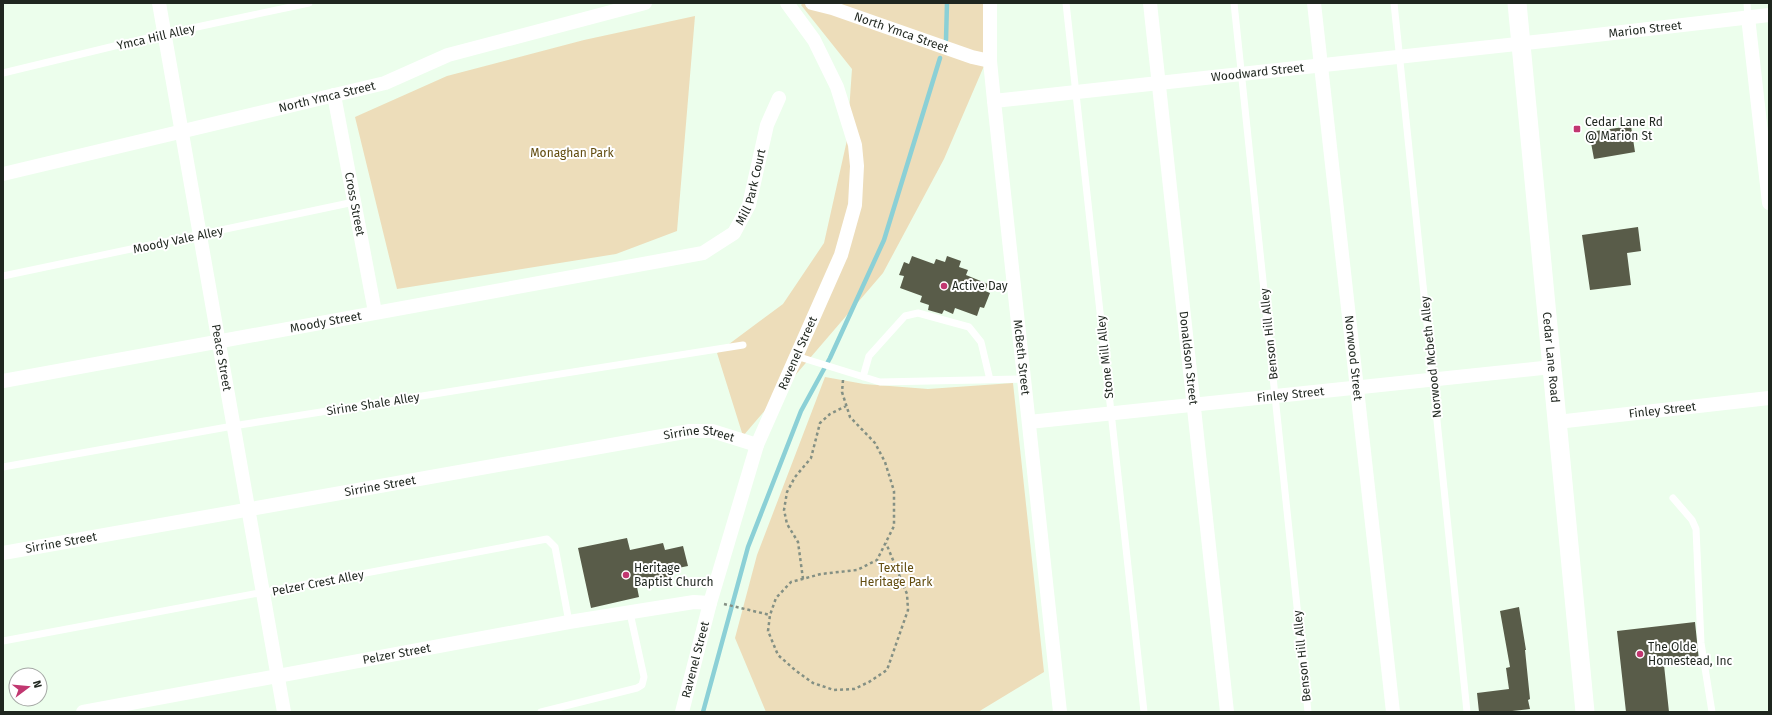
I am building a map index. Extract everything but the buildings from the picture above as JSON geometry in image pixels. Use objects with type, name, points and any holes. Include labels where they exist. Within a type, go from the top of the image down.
[{"type":"main road","name":"Cedar Lane Road","points":[[1517,3],[1585,712]]},
{"type":"street","name":"Peace Street","points":[[159,3],[181,132],[220,341],[284,712]]},
{"type":"street","name":"North Ymca Street","points":[[3,174],[385,83],[448,55],[645,3]]},
{"type":"street","name":"Ravenel Street","points":[[682,712],[710,603],[757,445],[846,240],[855,205],[857,166],[852,132],[837,87],[818,47],[787,3]]},
{"type":"street","name":"North Ymca Street","points":[[812,3],[832,8],[965,54],[990,61]]},
{"type":"street","name":"McBeth Street","points":[[990,3],[990,61],[1060,712]]},
{"type":"street","name":"Donaldson Street","points":[[1150,3],[1195,404],[1227,712]]},
{"type":"street","name":"Norwood Street","points":[[1314,3],[1393,712]]},
{"type":"street","name":"Marion Street","points":[[1521,43],[1769,15]]},
{"type":"street","points":[[1748,17],[1769,203]]},
{"type":"street","name":"Woodward Street","points":[[994,101],[1521,43]]},
{"type":"street","name":"Cross Street","points":[[334,95],[375,312]]},
{"type":"street","name":"Mill Park Court","points":[[649,263],[703,253],[734,233],[749,204],[767,125],[779,98]]},
{"type":"street","name":"Moody Street","points":[[3,381],[649,263]]},
{"type":"street","name":"Finley Street","points":[[1029,422],[1552,367]]},
{"type":"street","name":"Finley Street","points":[[1557,422],[1769,398]]},
{"type":"street","name":"Sirrine Street","points":[[3,553],[690,431],[712,431],[757,445]]},
{"type":"street","name":"Pelzer Street","points":[[83,712],[569,622],[694,602],[710,603]]},
{"type":"lane","name":"Ymca Hill Alley","points":[[3,73],[164,34],[309,3]]},
{"type":"lane","name":"Stone Mill Alley","points":[[1066,3],[1144,712]]},
{"type":"lane","name":"Benson Hill Alley","points":[[1234,3],[1308,712]]},
{"type":"lane","name":"Norwood Mcbeth Alley","points":[[1394,3],[1467,712]]},
{"type":"lane","points":[[1747,3],[1748,17]]},
{"type":"lane","name":"Moody Vale Alley","points":[[3,276],[354,202]]},
{"type":"lane","points":[[863,377],[869,356],[905,316],[918,313],[969,326],[981,342],[990,380]]},
{"type":"lane","name":"Sirine Shale Alley","points":[[3,467],[234,426],[743,345]]},
{"type":"lane","points":[[796,356],[814,363],[880,382],[1024,379]]},
{"type":"lane","points":[[1673,498],[1692,520],[1696,529],[1701,642],[1712,712]]},
{"type":"lane","name":"Pelzer Crest Alley","points":[[3,641],[547,539],[555,547],[569,622]]},
{"type":"lane","points":[[541,712],[638,688],[642,685],[644,677],[630,613]]},
{"type":"path","points":[[843,371],[842,392],[850,417],[875,443],[886,462],[894,491],[894,526],[877,560],[857,570],[821,574],[791,582],[776,598],[770,615],[768,631],[778,655],[813,683],[834,690],[854,689],[869,682],[887,670],[908,610],[907,594],[886,543]]},
{"type":"path","points":[[803,579],[798,542],[787,524],[784,510],[787,492],[795,477],[811,458],[820,423],[830,414],[846,406]]},
{"type":"path","points":[[728,604],[770,615]]},
{"type":"green space","points":[[803,3],[985,3],[990,52],[944,159],[883,273],[743,436],[717,353],[783,304],[824,243],[847,140],[852,69],[801,5]]},
{"type":"green space","name":"Monaghan Park","points":[[695,16],[677,231],[616,254],[397,289],[355,117],[447,76],[584,40]]},
{"type":"green space","name":"Textile Heritage Park","points":[[825,377],[864,384],[928,389],[1013,383],[1044,672],[978,712],[766,712],[735,638],[757,555]]},
{"type":"waterway","points":[[946,40],[947,3]]},
{"type":"waterway","points":[[703,712],[748,547],[801,411],[830,358],[884,240],[940,58]]},
{"type":"place","name":"Cedar Lane Rd @ Marion St","points":[[1577,129]]},
{"type":"place","name":"Active Day","points":[[944,286]]},
{"type":"place","name":"Heritage Baptist Church","points":[[626,575]]},
{"type":"place","name":"The Olde Homestead, Inc","points":[[1640,654]]}]
